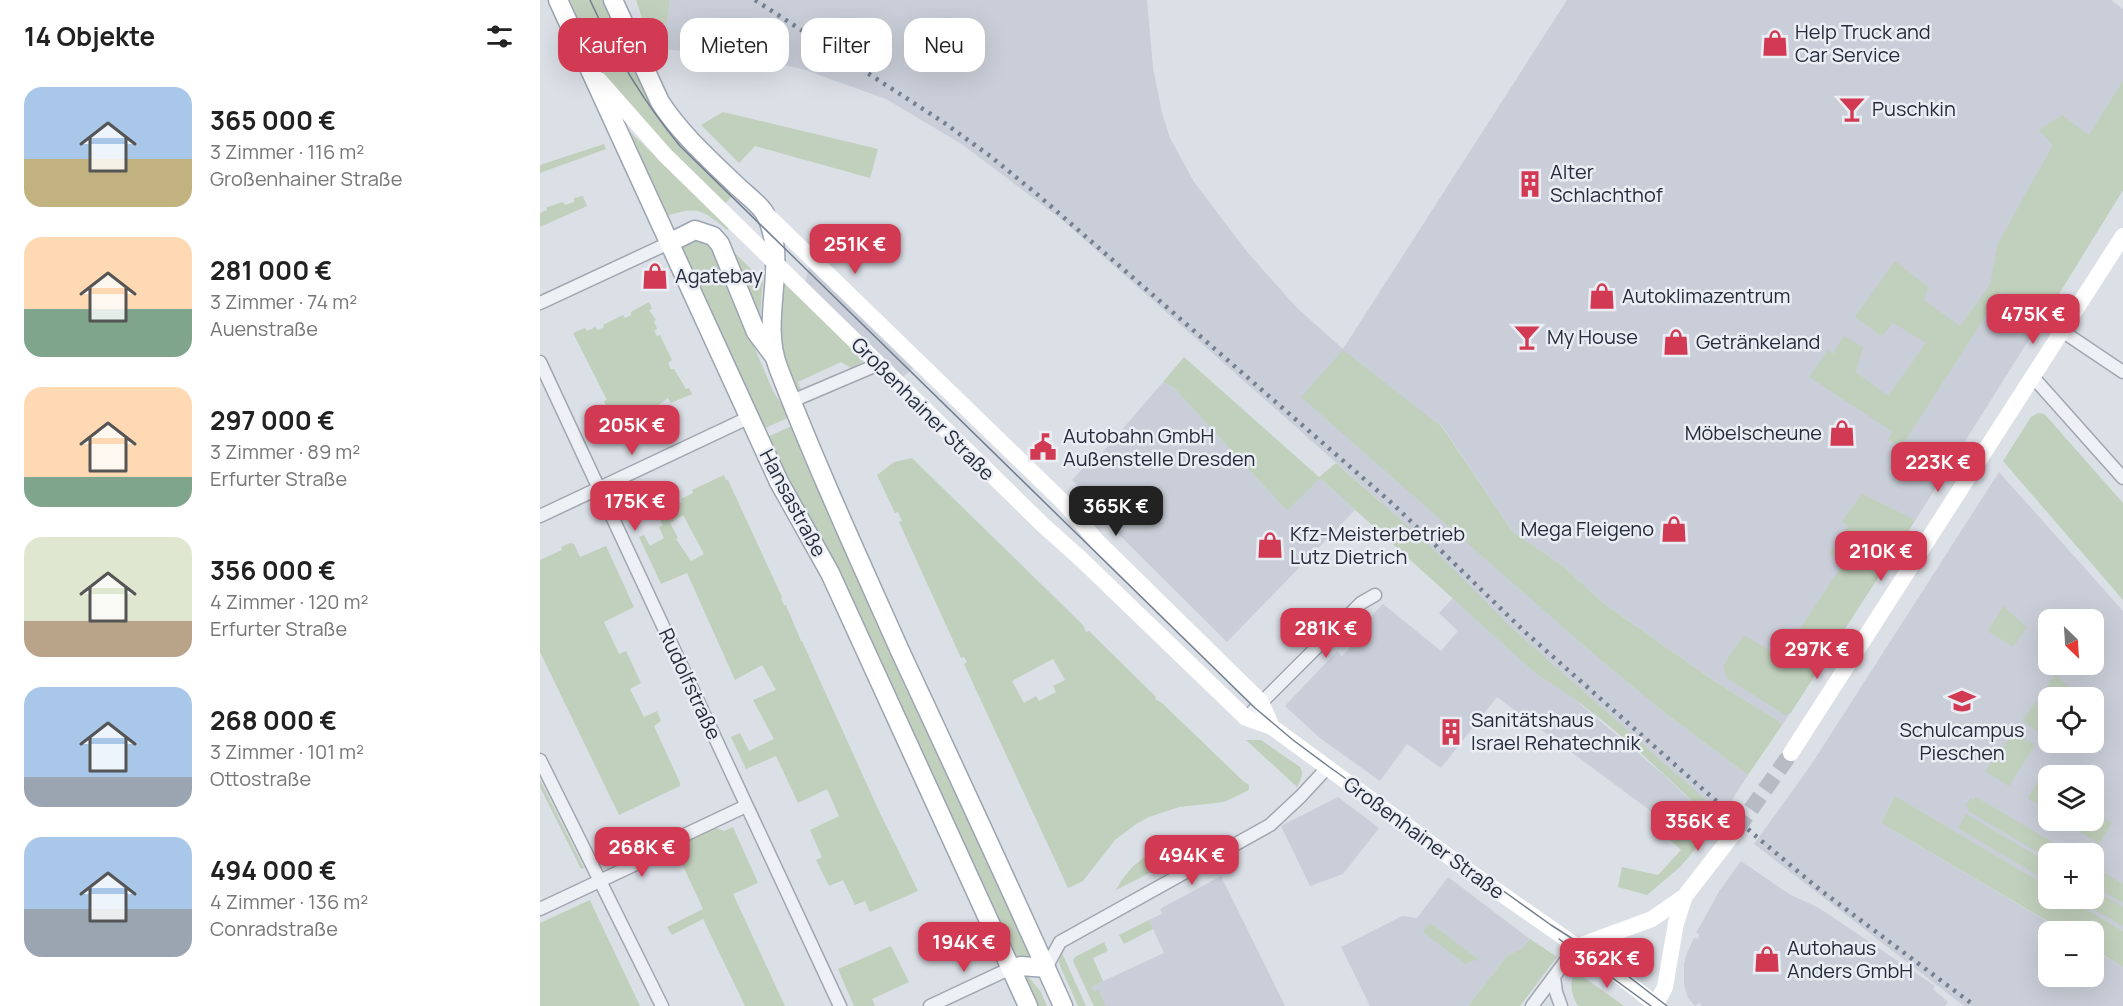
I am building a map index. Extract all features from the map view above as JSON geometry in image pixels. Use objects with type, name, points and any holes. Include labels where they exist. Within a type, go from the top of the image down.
[{"type":"main road","name":"Hansastraße","points":[[558,0],[566,18]]},
{"type":"main road","name":"Hansastraße","points":[[613,0],[660,102],[670,117],[762,210],[773,237],[776,263],[771,330],[775,358],[850,539],[1063,1006]]},
{"type":"main road","name":"Hansastraße","points":[[592,72],[669,243],[743,420],[830,573],[1028,1006]]},
{"type":"main road","name":"Großenhainer Straße","points":[[593,72],[615,101],[665,154],[1043,525],[1246,718],[1272,727],[1656,1005]]},
{"type":"main road","name":"Großenhainer Straße","points":[[762,210],[1064,503],[1098,542],[1261,702],[1272,727]]},
{"type":"main road","points":[[669,243],[695,230],[713,236],[720,244],[756,332],[775,358]]},
{"type":"main road","points":[[1791,753],[2123,236]]},
{"type":"main road","points":[[1576,947],[1652,919],[1685,896],[1737,829]]},
{"type":"main road","points":[[1656,1005],[1665,987],[1676,923],[1685,896]]},
{"type":"main road","points":[[1011,968],[1021,966],[1046,968]]},
{"type":"street","points":[[540,303],[669,243]]},
{"type":"street","points":[[2062,331],[2123,372]]},
{"type":"street","name":"Rudolfstraße","points":[[540,362],[840,1006]]},
{"type":"street","points":[[792,401],[879,364]]},
{"type":"street","points":[[2033,377],[2123,478]]},
{"type":"street","points":[[540,516],[743,420]]},
{"type":"street","points":[[1246,718],[1361,603],[1375,595]]},
{"type":"street","points":[[540,760],[662,1006]]},
{"type":"street","points":[[1046,968],[1060,942],[1270,825],[1327,768]]},
{"type":"street","points":[[540,909],[670,848],[674,840],[746,806]]},
{"type":"street","points":[[1532,1006],[1576,947]]},
{"type":"street","points":[[930,1006],[1011,968]]},
{"type":"street","points":[[1554,977],[1561,1006]]},
{"type":"shaded area","points":[[670,0],[1147,0],[1153,68],[1162,113],[1170,138],[1194,182],[1248,253],[1297,308],[1343,349],[1567,0],[2111,0],[2123,9],[2123,190],[1913,524],[1782,725],[1714,681],[1603,603],[1564,567],[1512,531],[1442,426],[1302,397],[1590,651],[1660,709],[1748,775],[1722,815],[1510,626],[1376,498],[1061,219],[963,145],[886,99],[811,72],[892,72],[892,18],[801,18],[801,69],[789,66],[789,18],[680,18],[680,50],[668,50]]},
{"type":"shaded area","points":[[809,267],[913,368],[903,377],[805,282]]},
{"type":"shaded area","points":[[1163,382],[1173,387],[1287,511],[1319,477],[1355,510],[1227,642],[1073,489],[1077,485],[1072,480],[1087,464],[1090,467]]},
{"type":"shaded area","name":"Schulcampus Pieschen","points":[[1999,472],[2123,611],[2123,931],[2086,909],[2104,909],[2104,843],[2038,843],[2038,881],[1896,797],[1881,823],[2046,921],[2038,921],[2038,987],[2104,987],[2104,956],[2123,967],[2123,1006],[1964,1006],[1754,844],[1811,765]]},
{"type":"shaded area","points":[[1453,598],[1536,674],[1566,692],[1691,801],[1690,817],[1710,830],[1698,846],[1497,697],[1441,768],[1407,744],[1380,781],[1320,738],[1285,706],[1337,651],[1342,656],[1364,633],[1360,628],[1383,604],[1441,651],[1458,631],[1439,613]]},
{"type":"shaded area","points":[[1338,797],[1379,828],[1343,874],[1310,886],[1281,826]]},
{"type":"shaded area","points":[[1741,861],[1789,894],[1819,908],[1935,986],[1933,989],[1948,1002],[1945,1006],[1702,1006],[1699,1003],[1695,1006],[1688,998],[1684,984],[1684,964],[1687,953],[1694,938],[1698,939],[1699,934],[1696,933],[1720,890]]},
{"type":"shaded area","points":[[1221,876],[1285,1006],[1094,1006],[1086,989],[1164,953],[1149,920],[1162,914],[1160,909]]},
{"type":"shaded area","points":[[1448,877],[1530,939],[1522,948],[1507,956],[1468,1006],[1370,1006],[1341,947],[1402,916],[1417,918]]},
{"type":"green space","points":[[565,0],[604,0],[613,18],[574,18]]},
{"type":"green space","points":[[636,0],[670,0],[668,18],[642,18]]},
{"type":"green space","points":[[601,72],[641,72],[734,194],[725,204],[644,126]]},
{"type":"green space","points":[[2123,81],[2123,190],[2043,320],[2001,292],[1902,446],[1888,440],[1893,432],[1809,377],[1828,350],[1833,354],[1844,336],[1863,347],[1856,372],[1888,396],[1926,343],[1893,323],[1882,336],[1855,317],[1895,261],[1928,287],[1924,300],[1960,326],[1990,285],[1998,243],[2053,145],[2039,130],[2062,115],[2089,135]]},
{"type":"green space","points":[[723,112],[878,149],[870,178],[755,146],[739,163],[701,125]]},
{"type":"green space","points":[[628,130],[730,227],[727,230],[699,211],[686,211],[666,216],[626,132]]},
{"type":"green space","points":[[604,144],[606,149],[540,173],[540,165]]},
{"type":"green space","points":[[583,196],[587,206],[540,227],[540,213],[547,210],[547,207],[563,202],[565,205],[574,202],[574,198]]},
{"type":"green space","points":[[694,238],[709,241],[773,391],[790,417],[763,429],[682,249]]},
{"type":"green space","points":[[726,244],[763,281],[760,318]]},
{"type":"green space","points":[[784,283],[863,359],[863,362],[851,368],[841,362],[798,382],[801,390],[797,392],[781,345]]},
{"type":"green space","points":[[649,302],[652,309],[649,310],[656,320],[654,321],[657,329],[654,331],[657,336],[660,335],[672,360],[668,363],[692,394],[671,403],[668,398],[653,410],[628,422],[629,424],[616,431],[606,411],[608,410],[604,401],[607,400],[573,333],[585,328],[587,331],[595,327],[598,330],[623,315],[625,318],[631,315],[631,312]]},
{"type":"green space","points":[[1343,350],[1442,427],[1512,531],[1564,567],[1603,603],[1714,681],[1782,725],[1748,775],[1660,709],[1590,651],[1301,397]]},
{"type":"green space","points":[[1184,357],[1319,477],[1336,463],[1428,544],[1510,626],[1722,815],[1710,830],[1690,817],[1686,811],[1691,800],[1655,766],[1577,701],[1536,674],[1320,478],[1287,511],[1173,387],[1163,382]]},
{"type":"green space","points":[[2038,413],[2048,418],[2123,503],[2123,600],[2003,461],[2031,417]]},
{"type":"green space","points":[[794,425],[1033,958],[1014,957],[823,543],[767,437]]},
{"type":"green space","points":[[912,458],[1083,625],[1086,632],[1089,631],[1156,697],[1155,699],[1249,785],[1249,790],[1224,802],[1179,807],[1136,824],[1115,840],[1083,881],[1068,888],[964,664],[967,662],[964,657],[961,658],[899,522],[902,521],[898,512],[895,513],[877,475],[894,462]],"holes":[[[1053,659],[1065,680],[1053,686],[1056,692],[1039,701],[1036,696],[1024,703],[1012,681]]]},
{"type":"green space","points":[[724,475],[728,480],[879,811],[918,891],[870,912],[865,901],[855,905],[843,880],[829,886],[816,860],[822,857],[810,830],[839,816],[827,789],[798,803],[776,756],[746,769],[731,737],[740,733],[749,751],[774,739],[753,700],[776,690],[762,665],[735,680],[687,573],[661,584],[639,537],[644,535],[650,546],[664,538],[659,527],[663,525],[655,510],[673,501],[675,504],[682,502],[681,499],[693,493],[692,490]],"holes":[[[683,515],[704,554],[691,561],[676,539],[678,538],[670,523]]]},
{"type":"green space","points":[[1862,494],[1913,519],[1914,522],[1790,714],[1785,715],[1727,678],[1723,666],[1744,635],[1781,657],[1844,563],[1830,553],[1848,526],[1842,521]]},
{"type":"green space","points":[[570,543],[574,544],[580,557],[606,546],[634,607],[604,622],[619,654],[626,651],[641,683],[630,689],[644,717],[657,711],[661,721],[654,726],[680,783],[680,786],[619,815],[540,652],[540,560],[562,550],[561,547]]},
{"type":"green space","points":[[2003,606],[2027,627],[2013,647],[1988,631]]},
{"type":"green space","points":[[2055,675],[2069,687],[2046,687]]},
{"type":"green space","points":[[2038,699],[2038,732],[2022,721]]},
{"type":"green space","points":[[2014,732],[2035,745],[2009,786],[1985,771]]},
{"type":"green space","points":[[1246,740],[1261,740],[1300,767],[1302,775],[1297,787]]},
{"type":"green space","points":[[540,780],[584,868],[581,869],[540,787]]},
{"type":"green space","points":[[2038,781],[2038,805],[2028,798]]},
{"type":"green space","points":[[1895,796],[2038,880],[2038,909],[2086,909],[2123,931],[2123,967],[2104,955],[2104,921],[2047,921],[1881,823]]},
{"type":"green space","points":[[1976,797],[2054,843],[2038,843],[2038,852],[1968,811],[1969,808],[1965,806],[1971,798],[1974,800]]},
{"type":"green space","points":[[1966,814],[2038,857],[2038,875],[1958,828]]},
{"type":"green space","points":[[2104,818],[2112,823],[2097,843],[2079,831],[2104,831]]},
{"type":"green space","points":[[1669,826],[1698,846],[1680,867],[1647,895],[1618,887],[1622,867],[1658,875],[1681,850],[1663,833]]},
{"type":"green space","points":[[714,827],[724,831],[733,827],[758,883],[733,894],[785,1006],[745,1006],[703,919],[672,935],[667,927],[703,909],[677,853],[683,841]]},
{"type":"green space","points":[[1209,835],[1219,838],[1116,890],[1133,866],[1155,850],[1180,840]]},
{"type":"green space","points":[[2104,873],[2123,884],[2123,903],[2104,892]]},
{"type":"green space","points":[[2104,896],[2123,907],[2123,926],[2093,909],[2104,909]]},
{"type":"green space","points":[[590,900],[640,1006],[540,1006],[540,923]]},
{"type":"green space","points":[[1149,920],[1153,929],[1124,944],[1119,935]]},
{"type":"green space","points":[[1430,923],[1478,959],[1465,964],[1423,932]]},
{"type":"green space","points":[[1530,939],[1557,957],[1520,1006],[1468,1006],[1507,956],[1522,948]]},
{"type":"green space","points":[[1104,942],[1108,951],[1093,958],[1103,981],[1091,987],[1094,992],[1098,990],[1106,1006],[1094,1006],[1073,961],[1075,957]]},
{"type":"green space","points":[[891,946],[909,982],[872,999],[875,1006],[854,1006],[838,969]]},
{"type":"green space","points":[[1062,953],[1086,1006],[1078,1006],[1060,966]]},
{"type":"green space","points":[[1575,971],[1624,1006],[1578,1006],[1572,989]]},
{"type":"green space","points":[[1024,974],[1041,992],[1047,1006],[1036,1006]]},
{"type":"tunnel","points":[[1737,829],[1791,753]]},
{"type":"tram line","points":[[590,0],[630,76],[680,146],[1255,708],[1328,766],[1551,925],[1615,966],[1667,1006]]},
{"type":"tram line","points":[[1559,939],[1651,1006]]},
{"type":"railway","points":[[755,0],[943,122],[1038,195],[1394,505],[1525,632],[1758,838],[1819,889],[1975,1006]]},
{"type":"place","name":"Help Truck and Car Service","points":[[1775,43]]},
{"type":"place","name":"Puschkin","points":[[1852,109]]},
{"type":"place","name":"Alter Schlachthof","points":[[1530,184]]},
{"type":"place","name":"Agatebay","points":[[655,276]]},
{"type":"place","name":"Autoklimazentrum","points":[[1602,296]]},
{"type":"place","name":"My House","points":[[1527,337]]},
{"type":"place","name":"Getränkeland","points":[[1676,342]]},
{"type":"place","name":"Möbelscheune","points":[[1842,433]]},
{"type":"place","name":"Autobahn GmbH Außenstelle Dresden","points":[[1043,447]]},
{"type":"place","name":"Mega Fleigeno","points":[[1674,529]]},
{"type":"place","name":"Kfz-Meisterbetrieb Lutz Dietrich","points":[[1270,545]]},
{"type":"place","name":"Schulcampus Pieschen","points":[[1962,701]]},
{"type":"place","name":"Sanitätshaus Israel Rehatechnik","points":[[1451,732]]},
{"type":"place","name":"Autohaus Anders GmbH","points":[[1767,959]]}]
